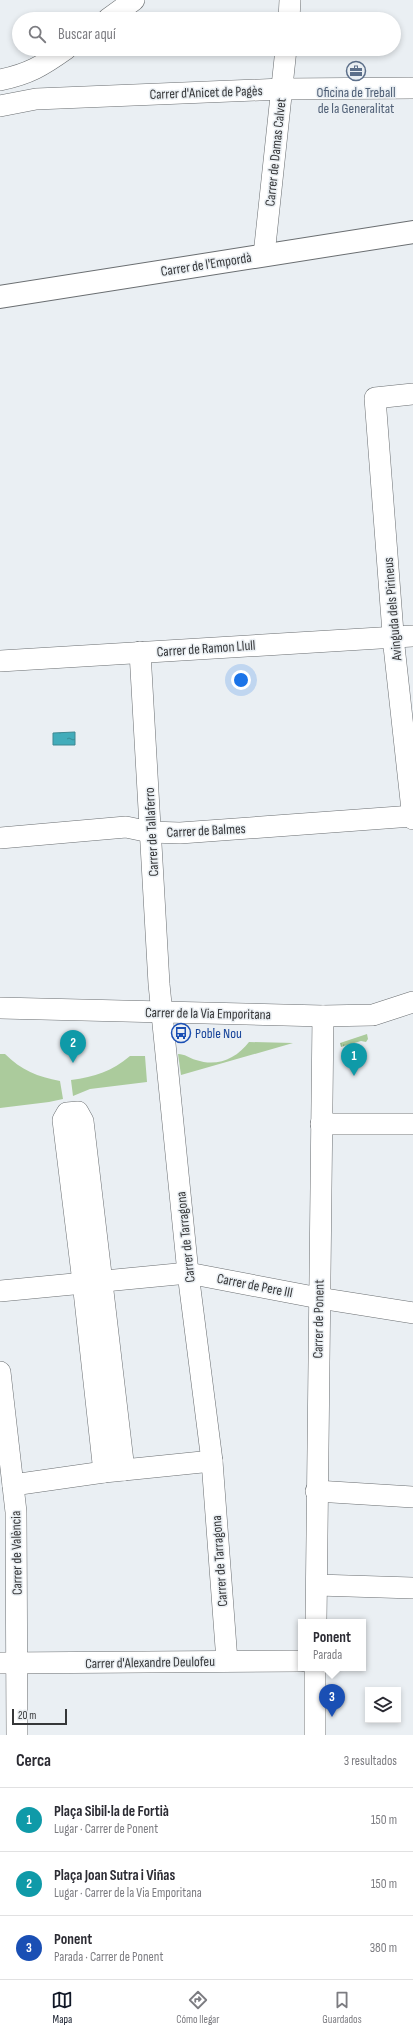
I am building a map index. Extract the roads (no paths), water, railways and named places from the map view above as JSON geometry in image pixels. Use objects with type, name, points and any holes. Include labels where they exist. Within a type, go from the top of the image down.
[{"type":"main road","name":"Carrer de l'Empordà","points":[[0,297],[413,232]]},
{"type":"street","points":[[118,12],[134,0]]},
{"type":"street","points":[[289,12],[290,0]]},
{"type":"street","points":[[0,80],[39,68],[56,56]]},
{"type":"street","name":"Carrer de Damas Calvet","points":[[264,255],[285,56]]},
{"type":"street","name":"Carrer d'Anicet de Pagès","points":[[0,106],[36,99],[282,89],[413,88]]},
{"type":"street","name":"Avinguda dels Pirineus","points":[[413,394],[375,398],[403,636],[413,817]]},
{"type":"street","name":"Carrer de Ramon Llull","points":[[0,662],[403,636]]},
{"type":"street","name":"Carrer de Tallaferro","points":[[140,652],[159,984],[163,1012]]},
{"type":"street","name":"Carrer de Balmes","points":[[0,838],[126,827],[150,832],[180,833],[413,817]]},
{"type":"street","name":"Carrer de la Via Emporitana","points":[[0,1008],[323,1016],[373,1015],[413,1002]]},
{"type":"street","name":"Carrer de Tarragona","points":[[163,1012],[188,1273],[212,1461],[227,1661]]},
{"type":"street","name":"Carrer de Ponent","points":[[316,1619],[316,1491],[323,1016]]},
{"type":"street","points":[[92,1281],[63,1120],[67,1114],[78,1112],[83,1121],[92,1281],[114,1471]]},
{"type":"street","points":[[321,1124],[413,1124]]},
{"type":"street","name":"Carrer de Pere III","points":[[0,1291],[188,1273],[319,1298],[413,1313]]},
{"type":"street","name":"Carrer de València","points":[[0,1372],[16,1512],[9,1663],[18,1735]]},
{"type":"street","points":[[13,1485],[114,1471],[212,1461]]},
{"type":"street","points":[[316,1491],[413,1497]]},
{"type":"street","points":[[317,1585],[413,1588]]},
{"type":"street","name":"Carrer d'Alexandre Deulofeu","points":[[9,1663],[298,1661]]},
{"type":"street","points":[[315,1671],[315,1735]]},
{"type":"water","points":[[75,732],[75,745],[53,745],[53,733]]},
{"type":"place","name":"Oficina de Treball de la Generalitat","points":[[356,71]]},
{"type":"place","name":"Poble Nou","points":[[181,1033]]},
{"type":"place","name":"Plaça Joan Sutra i Viñas","points":[[73,1063]]},
{"type":"place","name":"Plaça Sibil·la de Fortià","points":[[354,1076]]},
{"type":"place","name":"Ponent","points":[[332,1717]]}]
